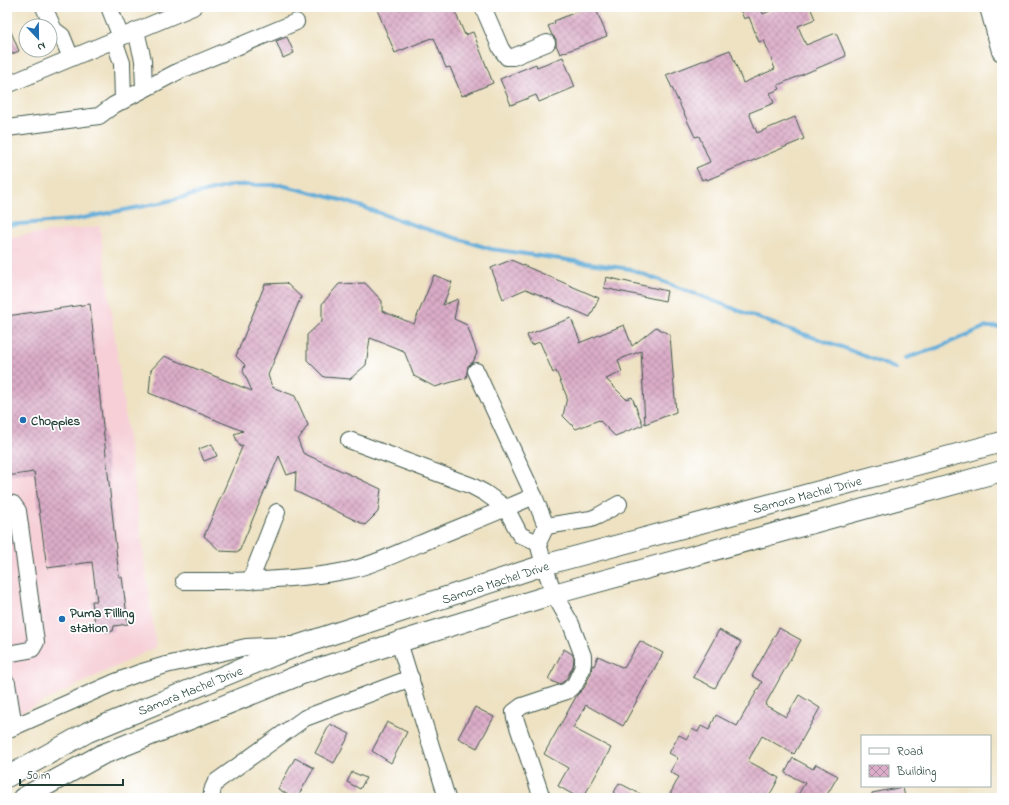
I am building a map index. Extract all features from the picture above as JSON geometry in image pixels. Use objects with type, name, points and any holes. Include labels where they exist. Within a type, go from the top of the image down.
[{"type":"main road","points":[[990,7],[1002,51]]},
{"type":"main road","name":"Samora Machel Drive","points":[[7,777],[88,732],[299,645],[544,565],[1002,442]]},
{"type":"main road","name":"Samora Machel Drive","points":[[23,798],[101,755],[302,674],[554,594],[1002,471]]},
{"type":"street","points":[[44,7],[54,30],[62,36],[71,58]]},
{"type":"street","points":[[109,7],[124,36],[143,60],[144,89]]},
{"type":"street","points":[[7,85],[193,7]]},
{"type":"street","points":[[483,7],[501,49],[507,57],[513,57],[547,43]]},
{"type":"street","points":[[7,128],[99,116],[144,89],[179,71],[296,22]]},
{"type":"street","points":[[123,101],[122,63],[124,36]]},
{"type":"street","points":[[476,371],[534,496],[546,526],[538,543],[544,565],[554,594],[571,624],[583,656],[584,663],[572,688],[522,706],[514,712],[542,798]]},
{"type":"street","points":[[349,440],[472,486],[485,493],[506,508],[520,535],[538,543]]},
{"type":"street","points":[[184,581],[250,581],[352,570],[534,496]]},
{"type":"street","points":[[7,503],[13,504],[18,511],[36,642],[32,649],[7,654]]},
{"type":"street","points":[[546,526],[591,519],[619,504]]},
{"type":"street","points":[[250,581],[277,512]]},
{"type":"street","points":[[399,642],[447,798]]},
{"type":"street","points":[[7,683],[10,729],[113,683],[166,665],[246,647],[299,645]]},
{"type":"street","points":[[212,798],[211,794],[213,786],[217,781],[305,718],[411,678]]},
{"type":"shaded area","points":[[100,226],[156,647],[7,719],[7,237]]},
{"type":"building","points":[[376,7],[453,7],[465,35],[473,32],[493,83],[462,96],[450,67],[446,68],[434,38],[395,53]]},
{"type":"building","points":[[589,7],[595,7],[607,36],[560,54],[556,45],[556,39],[552,35],[548,26],[555,23],[554,21]]},
{"type":"building","points":[[739,7],[772,7],[762,11],[763,14],[780,7],[810,7],[815,19],[798,26],[806,45],[836,33],[846,56],[778,85],[780,89],[770,93],[774,103],[749,113],[757,133],[795,117],[804,139],[707,180],[706,178],[702,180],[696,168],[710,162],[699,136],[695,137],[666,75],[730,50],[743,83],[775,69],[764,40],[759,42],[749,17],[744,19]]},
{"type":"building","points":[[7,22],[18,51],[7,56]]},
{"type":"building","points":[[287,37],[294,53],[283,58],[276,41]]},
{"type":"building","points":[[563,57],[575,87],[539,102],[536,95],[511,105],[500,79],[536,64],[537,67]]},
{"type":"building","points":[[511,260],[599,298],[590,317],[526,289],[503,299],[491,268]]},
{"type":"building","points":[[434,275],[452,282],[443,305],[458,299],[454,319],[467,325],[477,353],[473,362],[468,366],[466,378],[435,387],[414,376],[404,351],[370,338],[366,365],[350,379],[324,377],[307,360],[307,335],[322,321],[322,304],[339,284],[365,283],[382,301],[382,311],[414,324]]},
{"type":"building","points":[[606,277],[667,291],[665,301],[604,288]]},
{"type":"building","points":[[286,283],[301,297],[268,375],[272,387],[295,396],[308,425],[298,440],[303,453],[381,489],[378,512],[365,525],[295,491],[296,472],[287,475],[279,456],[239,552],[220,551],[204,536],[243,445],[240,447],[234,434],[243,431],[149,393],[151,370],[164,356],[252,391],[243,371],[245,365],[236,356],[265,284]]},
{"type":"building","points":[[90,304],[119,577],[122,577],[128,624],[114,626],[113,631],[106,632],[95,624],[92,601],[97,601],[92,562],[47,568],[34,472],[7,476],[7,316]]},
{"type":"building","points":[[571,318],[580,341],[579,343],[624,325],[632,346],[656,327],[670,335],[676,412],[645,424],[641,351],[618,360],[622,372],[606,379],[626,399],[632,397],[643,425],[615,436],[599,420],[576,429],[563,416],[567,397],[556,371],[553,373],[540,342],[531,345],[527,335]]},
{"type":"building","points":[[212,444],[217,456],[204,461],[199,449]]},
{"type":"building","points":[[779,628],[801,640],[765,705],[786,717],[799,695],[820,708],[794,754],[762,736],[748,761],[779,778],[768,798],[668,798],[679,777],[670,772],[678,758],[669,753],[679,735],[687,739],[692,729],[698,732],[701,726],[709,730],[716,715],[737,726],[762,682],[752,676]]},
{"type":"building","points":[[719,630],[741,642],[715,688],[693,677]]},
{"type":"building","points":[[640,641],[663,653],[623,726],[586,705],[573,728],[611,748],[583,798],[579,798],[558,786],[568,768],[544,754],[577,695],[584,688],[591,673],[592,665],[594,666],[598,656],[624,668]]},
{"type":"building","points":[[564,649],[572,654],[574,658],[573,666],[567,678],[562,683],[558,684],[548,679]]},
{"type":"building","points":[[475,707],[494,717],[477,748],[458,738]]},
{"type":"building","points":[[387,722],[407,732],[391,763],[372,751]]},
{"type":"building","points":[[330,724],[350,734],[334,763],[315,753]]},
{"type":"building","points":[[295,758],[314,768],[297,798],[294,798],[278,789]]},
{"type":"building","points":[[793,758],[813,769],[816,764],[838,776],[825,798],[796,798],[805,783],[785,773]]},
{"type":"building","points":[[352,772],[366,778],[360,789],[347,782]]},
{"type":"building","points":[[619,783],[648,798],[611,798]]},
{"type":"building","points":[[903,787],[905,798],[872,798],[872,793]]},
{"type":"waterway","points":[[7,225],[73,220],[160,203],[233,185],[281,185],[345,201],[414,225],[491,249],[630,269],[782,327],[842,347],[897,369]]},
{"type":"waterway","points":[[906,358],[937,348],[985,327],[1002,327]]},
{"type":"place","name":"Choppies","points":[[23,420]]},
{"type":"place","name":"Puma Filling station","points":[[62,619]]}]
